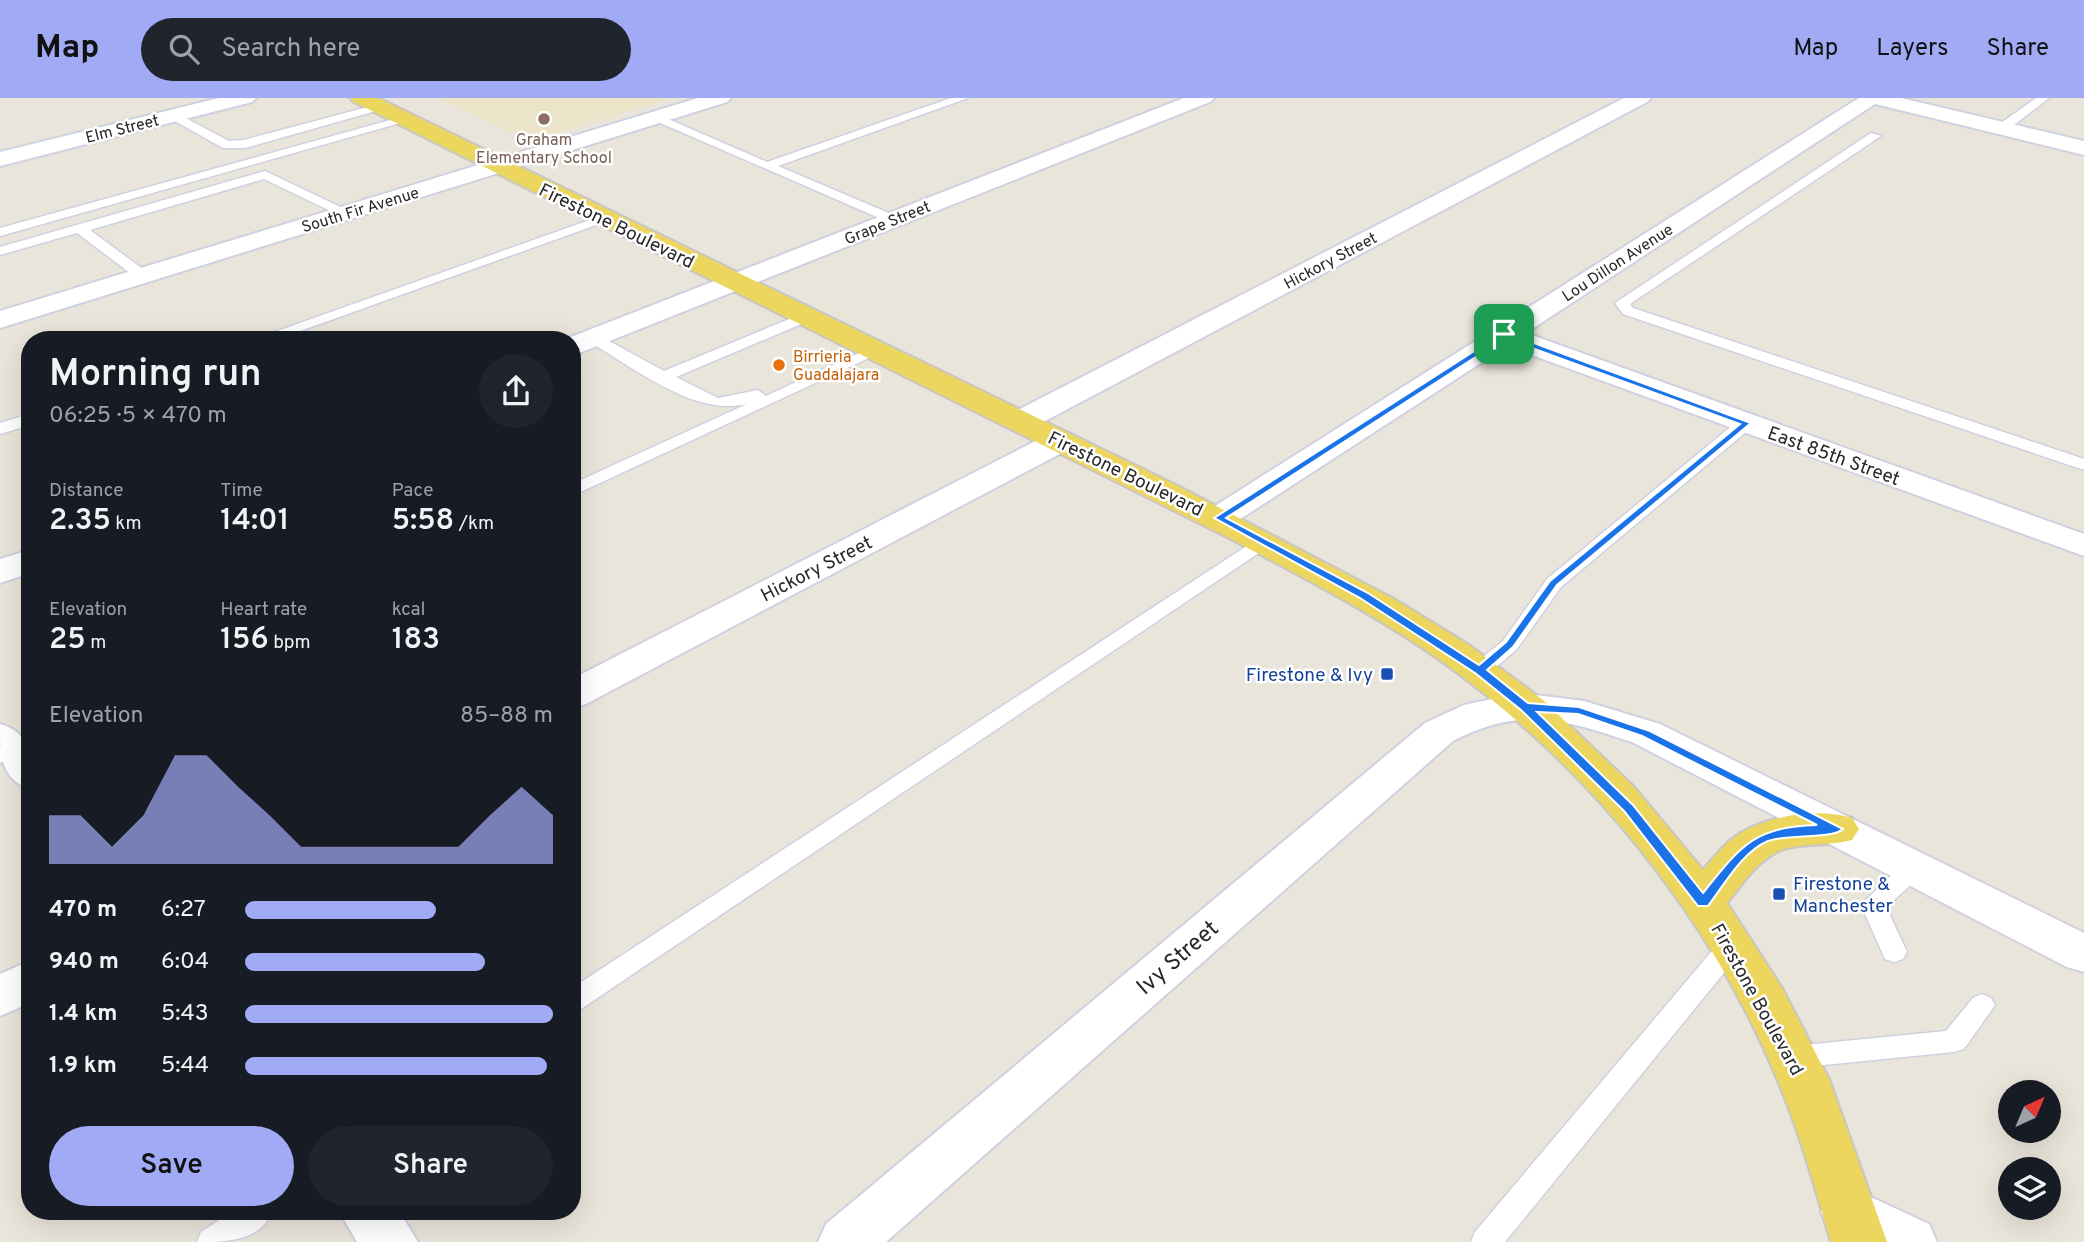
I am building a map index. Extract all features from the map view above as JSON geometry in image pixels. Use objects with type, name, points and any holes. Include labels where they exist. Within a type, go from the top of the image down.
[{"type":"main road","name":"Firestone Boulevard","points":[[370,103],[1219,518],[1364,596],[1479,670],[1525,707],[1629,808],[1703,902],[1794,1057],[1834,1161],[1854,1227]]},
{"type":"main road","points":[[1703,902],[1742,853],[1763,838],[1801,830],[1837,829]]},
{"type":"street","name":"Elm Street","points":[[0,159],[245,98]]},
{"type":"street","name":"South Fir Avenue","points":[[1,319],[720,98]]},
{"type":"street","name":"Grape Street","points":[[583,342],[1203,98]]},
{"type":"street","name":"Hickory Street","points":[[1021,421],[1640,98]]},
{"type":"street","points":[[1874,98],[2084,148]]},
{"type":"street","name":"Lou Dillon Avenue","points":[[1219,518],[1874,98]]},
{"type":"street","name":"East 85th Street","points":[[1504,334],[2084,546]]},
{"type":"street","name":"Hickory Street","points":[[581,690],[1060,441]]},
{"type":"street","points":[[0,572],[21,564]]},
{"type":"street","name":"Ivy Street","points":[[846,1242],[1439,732],[1479,713],[1525,707],[1579,711],[1646,733],[2084,954]]},
{"type":"street","points":[[0,997],[21,985]]},
{"type":"street","points":[[373,1220],[390,1242]]},
{"type":"street","points":[[1854,1227],[1909,1242]]},
{"type":"lane","points":[[767,166],[962,98]]},
{"type":"lane","points":[[2001,129],[2043,98]]},
{"type":"lane","points":[[172,116],[227,145],[245,144],[370,103]]},
{"type":"lane","points":[[656,118],[894,219]]},
{"type":"lane","points":[[0,232],[405,120]]},
{"type":"lane","points":[[1875,136],[1622,303],[1628,311],[2084,465]]},
{"type":"lane","points":[[0,251],[265,175],[297,193],[309,193],[346,214]]},
{"type":"lane","points":[[285,331],[606,219]]},
{"type":"lane","points":[[79,228],[143,276]]},
{"type":"lane","points":[[663,377],[806,317]]},
{"type":"lane","points":[[583,342],[663,377],[713,404],[743,401],[794,379],[820,377]]},
{"type":"lane","points":[[581,487],[876,351]]},
{"type":"lane","points":[[0,429],[21,422]]},
{"type":"lane","points":[[1479,670],[1510,645],[1554,583],[1746,423]]},
{"type":"lane","points":[[581,996],[1262,542]]},
{"type":"lane","points":[[1894,952],[1873,905],[1914,868]]},
{"type":"lane","points":[[1486,1242],[1731,946]]},
{"type":"lane","points":[[1794,1057],[1954,1041],[1982,1005]]},
{"type":"lane","points":[[212,1242],[245,1220]]},
{"type":"shaded area","name":"Graham Elementary School","points":[[438,98],[674,98],[537,139],[526,139]]},
{"type":"place","name":"Graham Elementary School","points":[[544,119]]},
{"type":"place","name":"Birrieria Guadalajara","points":[[779,365]]},
{"type":"place","name":"Firestone & Ivy","points":[[1387,674]]},
{"type":"place","name":"Firestone & Manchester","points":[[1779,894]]},
{"type":"route","points":[[1504,334],[1219,518],[1364,596],[1479,670],[1525,707],[1629,808],[1703,902],[1749,845],[1777,833],[1837,829],[1646,733],[1579,711],[1525,707],[1479,670],[1510,645],[1554,583],[1746,423],[1504,334]]}]
